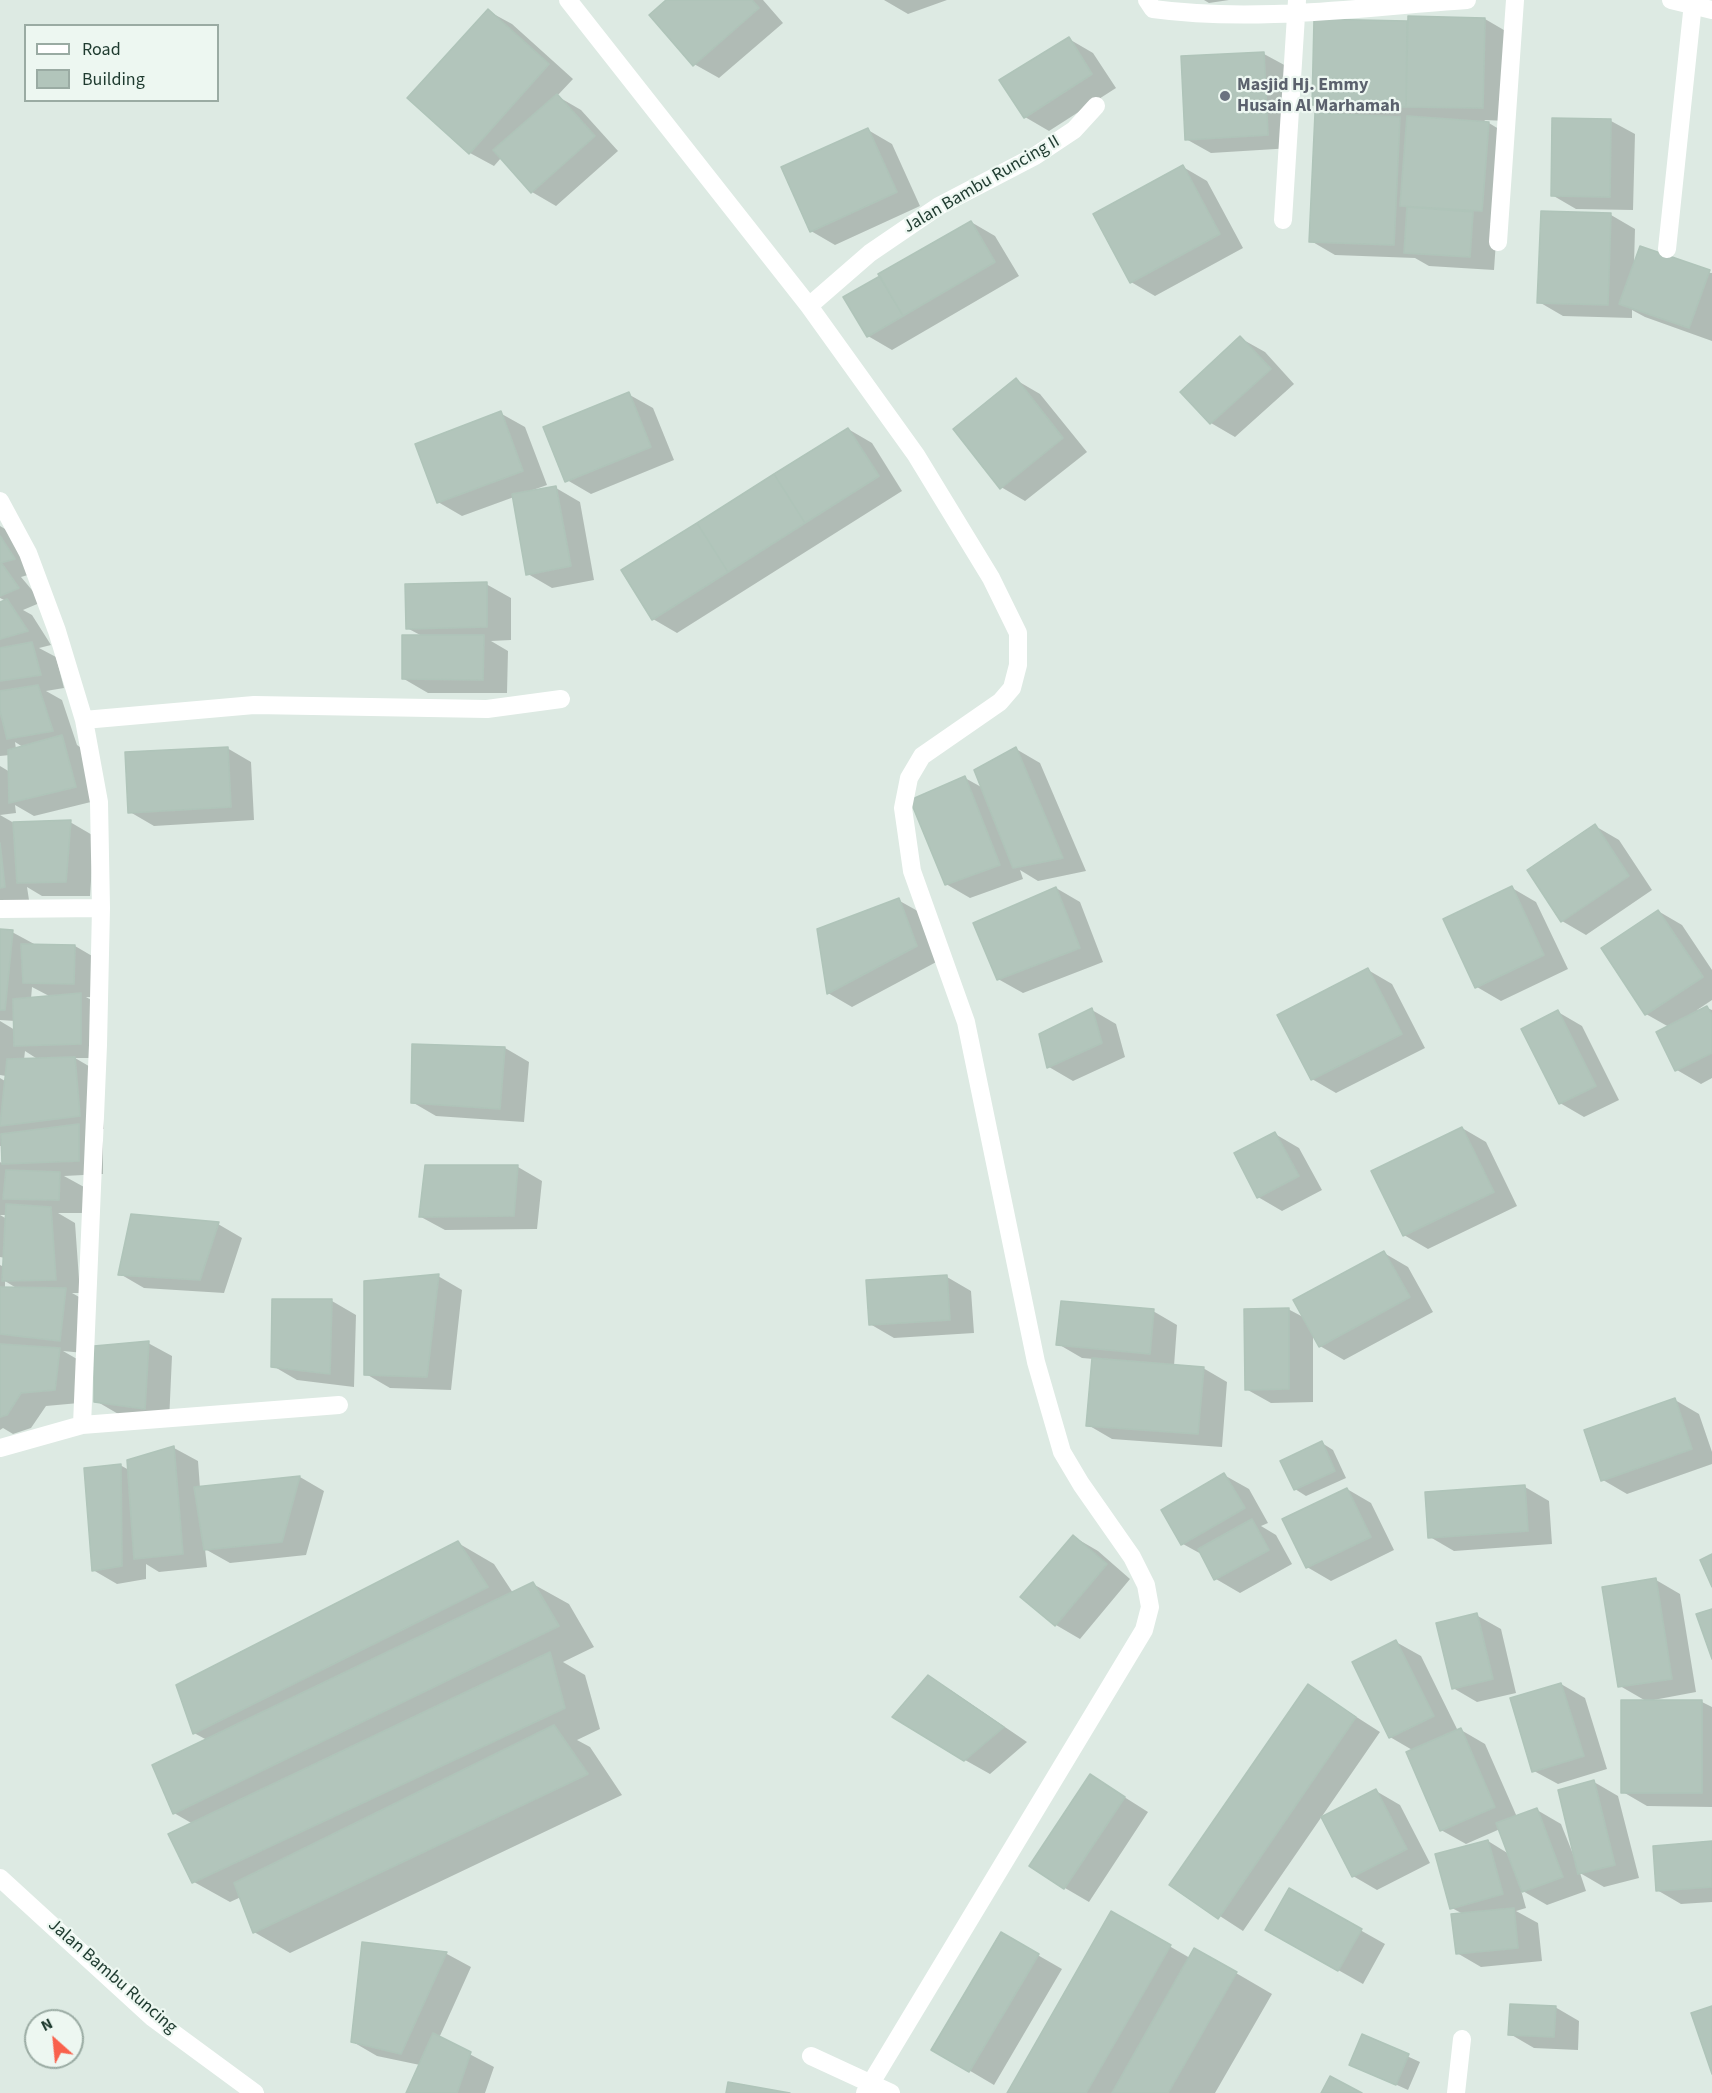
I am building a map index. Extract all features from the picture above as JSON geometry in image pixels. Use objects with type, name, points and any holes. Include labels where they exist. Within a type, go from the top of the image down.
[{"type":"street","points":[[568,0],[809,306],[916,455],[963,528],[1018,633],[1018,665],[1012,688],[1000,702],[922,756],[909,778],[903,808],[912,870],[966,1022],[1036,1362],[1062,1452],[1081,1484],[1132,1557],[1146,1585],[1150,1607],[1144,1630],[868,2087]]},
{"type":"street","points":[[1150,5],[1191,14],[1252,16],[1297,5],[1467,0]]},
{"type":"street","points":[[1498,242],[1515,0]]},
{"type":"street","points":[[1671,0],[1693,3],[1712,10]]},
{"type":"street","points":[[1667,249],[1693,3]]},
{"type":"street","points":[[1283,220],[1297,5]]},
{"type":"street","name":"Jalan Bambu Runcing II","points":[[809,306],[870,253],[939,206],[1035,156],[1074,130],[1096,106]]},
{"type":"street","points":[[0,501],[28,553],[57,631],[84,720],[99,802],[101,908],[98,1045],[82,1425]]},
{"type":"street","points":[[84,720],[254,705],[487,710],[561,699]]},
{"type":"street","points":[[0,909],[101,908]]},
{"type":"street","points":[[0,1448],[82,1425],[339,1405]]},
{"type":"street","name":"Jalan Bambu Runcing","points":[[0,1878],[153,2018],[255,2093]]},
{"type":"street","points":[[1456,2093],[1462,2039]]},
{"type":"street","points":[[811,2056],[868,2087],[891,2093]]},
{"type":"building","points":[[666,0],[752,0],[759,8],[693,66],[649,15]]},
{"type":"building","points":[[488,9],[549,64],[469,154],[407,98]]},
{"type":"building","points":[[1408,16],[1485,18],[1483,108],[1406,107]]},
{"type":"building","points":[[1314,19],[1407,21],[1406,107],[1312,105]]},
{"type":"building","points":[[1069,37],[1092,74],[1024,118],[999,80]]},
{"type":"building","name":"Masjid Hj. Emmy Husain Al Marhamah","points":[[1264,52],[1268,135],[1185,140],[1181,56]]},
{"type":"building","points":[[557,94],[595,136],[531,193],[493,150]]},
{"type":"building","points":[[1315,113],[1400,117],[1394,245],[1309,242]]},
{"type":"building","points":[[1407,116],[1489,122],[1482,211],[1400,206]]},
{"type":"building","points":[[1552,118],[1611,119],[1610,197],[1551,196]]},
{"type":"building","points":[[868,128],[897,192],[810,232],[781,167]]},
{"type":"building","points":[[1183,165],[1220,234],[1130,283],[1093,214]]},
{"type":"building","points":[[1407,207],[1473,212],[1470,257],[1404,253]]},
{"type":"building","points":[[1541,211],[1611,213],[1608,305],[1537,303]]},
{"type":"building","points":[[971,221],[995,262],[903,316],[878,274]]},
{"type":"building","points":[[1640,246],[1710,270],[1689,328],[1619,304]]},
{"type":"building","points":[[880,276],[903,316],[867,337],[843,297]]},
{"type":"building","points":[[1240,336],[1271,369],[1210,424],[1180,392]]},
{"type":"building","points":[[1016,378],[1063,438],[1000,489],[953,429]]},
{"type":"building","points":[[629,392],[651,447],[565,482],[543,427]]},
{"type":"building","points":[[501,411],[523,471],[437,503],[415,444]]},
{"type":"building","points":[[848,428],[879,476],[805,523],[774,474]]},
{"type":"building","points":[[774,474],[805,523],[728,572],[697,523]]},
{"type":"building","points":[[556,486],[571,566],[526,575],[512,494]]},
{"type":"building","points":[[697,523],[728,572],[652,620],[621,570]]},
{"type":"building","points":[[0,536],[15,559],[0,563]]},
{"type":"building","points":[[2,564],[19,588],[0,596],[0,565]]},
{"type":"building","points":[[487,582],[487,627],[406,629],[405,584]]},
{"type":"building","points":[[7,599],[28,631],[0,639],[0,602]]},
{"type":"building","points":[[402,635],[484,635],[483,680],[402,679]]},
{"type":"building","points":[[32,642],[41,675],[0,681],[0,648]]},
{"type":"building","points":[[38,685],[53,731],[7,739],[0,711],[0,691]]},
{"type":"building","points":[[62,735],[76,787],[9,803],[8,750]]},
{"type":"building","points":[[228,747],[231,807],[128,813],[125,752]]},
{"type":"building","points":[[1016,747],[1063,858],[1013,868],[974,770]]},
{"type":"building","points":[[965,776],[1000,865],[945,885],[910,800]]},
{"type":"building","points":[[71,820],[66,882],[17,883],[13,822]]},
{"type":"building","points":[[1595,824],[1629,876],[1561,922],[1527,870]]},
{"type":"building","points":[[0,843],[5,887],[0,888]]},
{"type":"building","points":[[1512,886],[1544,955],[1475,988],[1443,919]]},
{"type":"building","points":[[1056,887],[1080,948],[997,980],[973,923]]},
{"type":"building","points":[[899,898],[917,946],[827,994],[817,929]]},
{"type":"building","points":[[1658,910],[1703,977],[1645,1015],[1601,948]]},
{"type":"building","points":[[0,929],[13,930],[5,1010],[0,1010]]},
{"type":"building","points":[[21,944],[75,945],[74,984],[23,983]]},
{"type":"building","points":[[1368,968],[1402,1034],[1311,1080],[1277,1015]]},
{"type":"building","points":[[81,993],[81,1044],[14,1046],[13,999]]},
{"type":"building","points":[[1707,1006],[1712,1015],[1712,1053],[1675,1071],[1656,1032]]},
{"type":"building","points":[[1092,1008],[1102,1043],[1047,1068],[1039,1034]]},
{"type":"building","points":[[1558,1010],[1596,1086],[1559,1104],[1521,1029]]},
{"type":"building","points":[[412,1044],[505,1047],[500,1109],[411,1103]]},
{"type":"building","points":[[75,1057],[80,1116],[0,1126],[7,1059]]},
{"type":"building","points":[[79,1124],[79,1161],[2,1164],[1,1134]]},
{"type":"building","points":[[1462,1127],[1494,1192],[1403,1236],[1371,1171]]},
{"type":"building","points":[[1275,1132],[1299,1176],[1257,1198],[1234,1153]]},
{"type":"building","points":[[425,1165],[518,1165],[514,1216],[419,1217]]},
{"type":"building","points":[[6,1170],[60,1172],[59,1200],[3,1199]]},
{"type":"building","points":[[6,1204],[51,1207],[56,1280],[2,1281]]},
{"type":"building","points":[[131,1214],[219,1222],[200,1280],[118,1275]]},
{"type":"building","points":[[1384,1251],[1410,1297],[1319,1347],[1293,1300]]},
{"type":"building","points":[[439,1274],[427,1377],[364,1375],[364,1281]]},
{"type":"building","points":[[947,1275],[950,1320],[869,1325],[866,1280]]},
{"type":"building","points":[[0,1287],[66,1288],[60,1341],[0,1334]]},
{"type":"building","points":[[272,1299],[332,1299],[330,1374],[271,1367]]},
{"type":"building","points":[[1061,1301],[1154,1309],[1150,1354],[1056,1345]]},
{"type":"building","points":[[1289,1308],[1289,1389],[1245,1390],[1244,1309]]},
{"type":"building","points":[[149,1341],[145,1409],[94,1402],[94,1346]]},
{"type":"building","points":[[0,1344],[60,1348],[55,1390],[21,1393],[7,1415],[0,1417]]},
{"type":"building","points":[[1092,1358],[1204,1367],[1198,1434],[1086,1426]]},
{"type":"building","points":[[1675,1398],[1692,1449],[1601,1481],[1584,1430]]},
{"type":"building","points":[[1322,1441],[1335,1471],[1294,1490],[1280,1461]]},
{"type":"building","points":[[174,1446],[183,1554],[134,1559],[127,1460]]},
{"type":"building","points":[[121,1464],[122,1566],[92,1571],[84,1468]]},
{"type":"building","points":[[1224,1473],[1245,1508],[1181,1545],[1161,1510]]},
{"type":"building","points":[[300,1476],[282,1542],[204,1550],[194,1487]]},
{"type":"building","points":[[1525,1485],[1528,1531],[1428,1538],[1425,1492]]},
{"type":"building","points":[[1347,1488],[1371,1537],[1306,1568],[1282,1519]]},
{"type":"building","points":[[1252,1519],[1269,1550],[1214,1580],[1198,1549]]},
{"type":"building","points":[[1073,1535],[1107,1564],[1055,1626],[1020,1597]]},
{"type":"building","points":[[458,1541],[488,1587],[193,1734],[176,1685]]},
{"type":"building","points":[[1712,1554],[1712,1587],[1700,1560]]},
{"type":"building","points":[[1656,1578],[1672,1679],[1618,1687],[1602,1587]]},
{"type":"building","points":[[533,1582],[559,1626],[173,1814],[152,1765]]},
{"type":"building","points":[[1712,1609],[1712,1659],[1696,1614]]},
{"type":"building","points":[[1477,1613],[1493,1679],[1452,1689],[1436,1623]]},
{"type":"building","points":[[1396,1640],[1434,1716],[1389,1738],[1352,1662]]},
{"type":"building","points":[[550,1652],[565,1708],[192,1883],[168,1834]]},
{"type":"building","points":[[928,1675],[1004,1727],[964,1761],[892,1717]]},
{"type":"building","points":[[1561,1683],[1584,1756],[1532,1772],[1510,1698]]},
{"type":"building","points":[[1308,1684],[1356,1717],[1218,1919],[1169,1885]]},
{"type":"building","points":[[1621,1700],[1702,1700],[1702,1793],[1621,1793]]},
{"type":"building","points":[[554,1725],[588,1774],[253,1933],[234,1883]]},
{"type":"building","points":[[1461,1728],[1495,1807],[1440,1831],[1406,1752]]},
{"type":"building","points":[[1090,1774],[1125,1797],[1064,1889],[1029,1866]]},
{"type":"building","points":[[1594,1780],[1615,1865],[1578,1874],[1558,1790]]},
{"type":"building","points":[[1376,1789],[1407,1849],[1352,1877],[1321,1817]]},
{"type":"building","points":[[1537,1808],[1563,1877],[1522,1892],[1496,1823]]},
{"type":"building","points":[[1488,1840],[1503,1894],[1450,1909],[1435,1854]]},
{"type":"building","points":[[1712,1841],[1712,1887],[1656,1891],[1653,1846]]},
{"type":"building","points":[[1289,1888],[1362,1929],[1338,1971],[1265,1930]]},
{"type":"building","points":[[1514,1908],[1518,1948],[1456,1954],[1451,1914]]},
{"type":"building","points":[[1111,1911],[1171,1945],[1086,2093],[1007,2093]]},
{"type":"building","points":[[1001,1932],[1039,1954],[969,2072],[931,2050]]},
{"type":"building","points":[[362,1942],[447,1952],[401,2054],[351,2042]]},
{"type":"building","points":[[1194,1948],[1237,1972],[1168,2093],[1112,2093]]},
{"type":"building","points":[[1510,2004],[1556,2006],[1554,2037],[1508,2035]]},
{"type":"building","points":[[1712,2006],[1712,2074],[1691,2013]]},
{"type":"building","points":[[433,2033],[471,2052],[457,2093],[406,2093]]},
{"type":"building","points":[[1362,2034],[1409,2054],[1396,2085],[1349,2065]]},
{"type":"building","points":[[1330,2076],[1362,2093],[1321,2093]]},
{"type":"building","points":[[728,2082],[790,2093],[726,2093]]},
{"type":"place","name":"Masjid Hj. Emmy Husain Al Marhamah","points":[[1225,96]]}]
